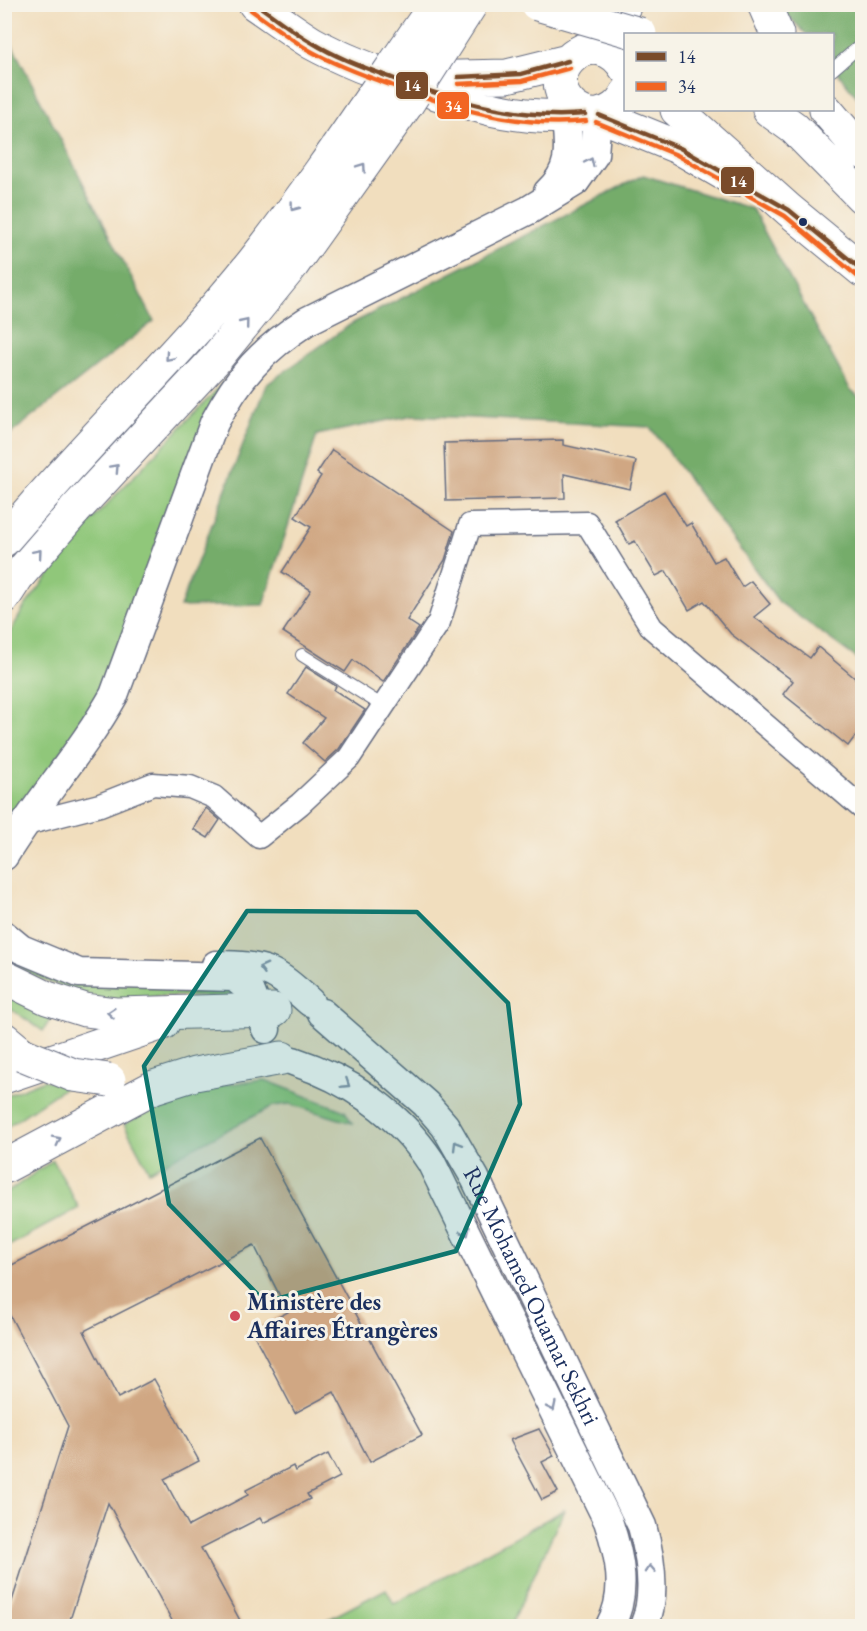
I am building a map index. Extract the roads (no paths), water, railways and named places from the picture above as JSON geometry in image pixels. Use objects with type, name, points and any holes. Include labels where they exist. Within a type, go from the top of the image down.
[{"type":"main road","points":[[255,4],[312,43],[361,67],[473,106],[512,113],[582,111],[617,106],[624,97]]},
{"type":"main road","points":[[4,540],[144,387],[253,262],[327,163],[436,4]]},
{"type":"main road","points":[[4,597],[17,577],[75,510],[213,362],[293,264],[407,104],[471,4]]},
{"type":"main road","points":[[537,4],[637,33]]},
{"type":"main road","points":[[570,4],[577,26],[593,58]]},
{"type":"main road","points":[[625,4],[593,58],[561,78],[582,111],[680,148],[789,210]]},
{"type":"main road","points":[[741,4],[753,33]]},
{"type":"main road","points":[[764,4],[777,33]]},
{"type":"main road","points":[[394,78],[507,76],[593,58]]},
{"type":"main road","points":[[678,111],[789,210],[862,270]]},
{"type":"main road","points":[[770,111],[794,128],[862,197]]},
{"type":"main road","points":[[801,111],[862,190]]},
{"type":"main road","points":[[827,111],[862,152]]},
{"type":"main road","points":[[4,977],[47,998],[85,1010],[117,1014],[202,1012],[266,1016]]},
{"type":"main road","points":[[10,1057],[153,1026],[202,1012]]},
{"type":"main road","points":[[10,1057],[73,1075],[109,1080],[177,1061],[278,1060]]},
{"type":"main road","points":[[4,1167],[154,1087],[195,1074],[278,1060]]},
{"type":"street","points":[[4,856],[22,825],[78,752],[114,695],[214,423],[231,392],[252,364],[277,340],[307,321],[529,210],[575,182],[586,170],[594,154],[582,111]]},
{"type":"street","points":[[22,825],[100,805],[153,784],[190,787],[214,797],[259,837],[300,804],[349,758],[439,622],[470,525],[587,523],[652,628],[862,808]]},
{"type":"street","points":[[4,935],[21,949],[87,975],[229,976],[247,986],[266,1016],[270,1046],[278,1060],[340,1079],[379,1106],[416,1138],[431,1162],[608,1521],[619,1553],[621,1588],[616,1615],[610,1626]]},
{"type":"street","name":"Rue Mohamed Ouamar Sekhri","points":[[43,959],[86,963],[261,967],[282,976],[426,1104],[445,1126],[475,1178],[642,1527],[650,1552],[651,1586],[650,1613],[644,1626]]},
{"type":"street","points":[[266,1016],[291,1000],[316,1007],[328,1032],[320,1051],[313,1057],[278,1060]]},
{"type":"lane","points":[[834,68],[862,44]]},
{"type":"lane","points":[[302,655],[383,706]]},
{"type":"place","name":"Ministère des Affaires Étrangères","points":[[235,1316]]}]
